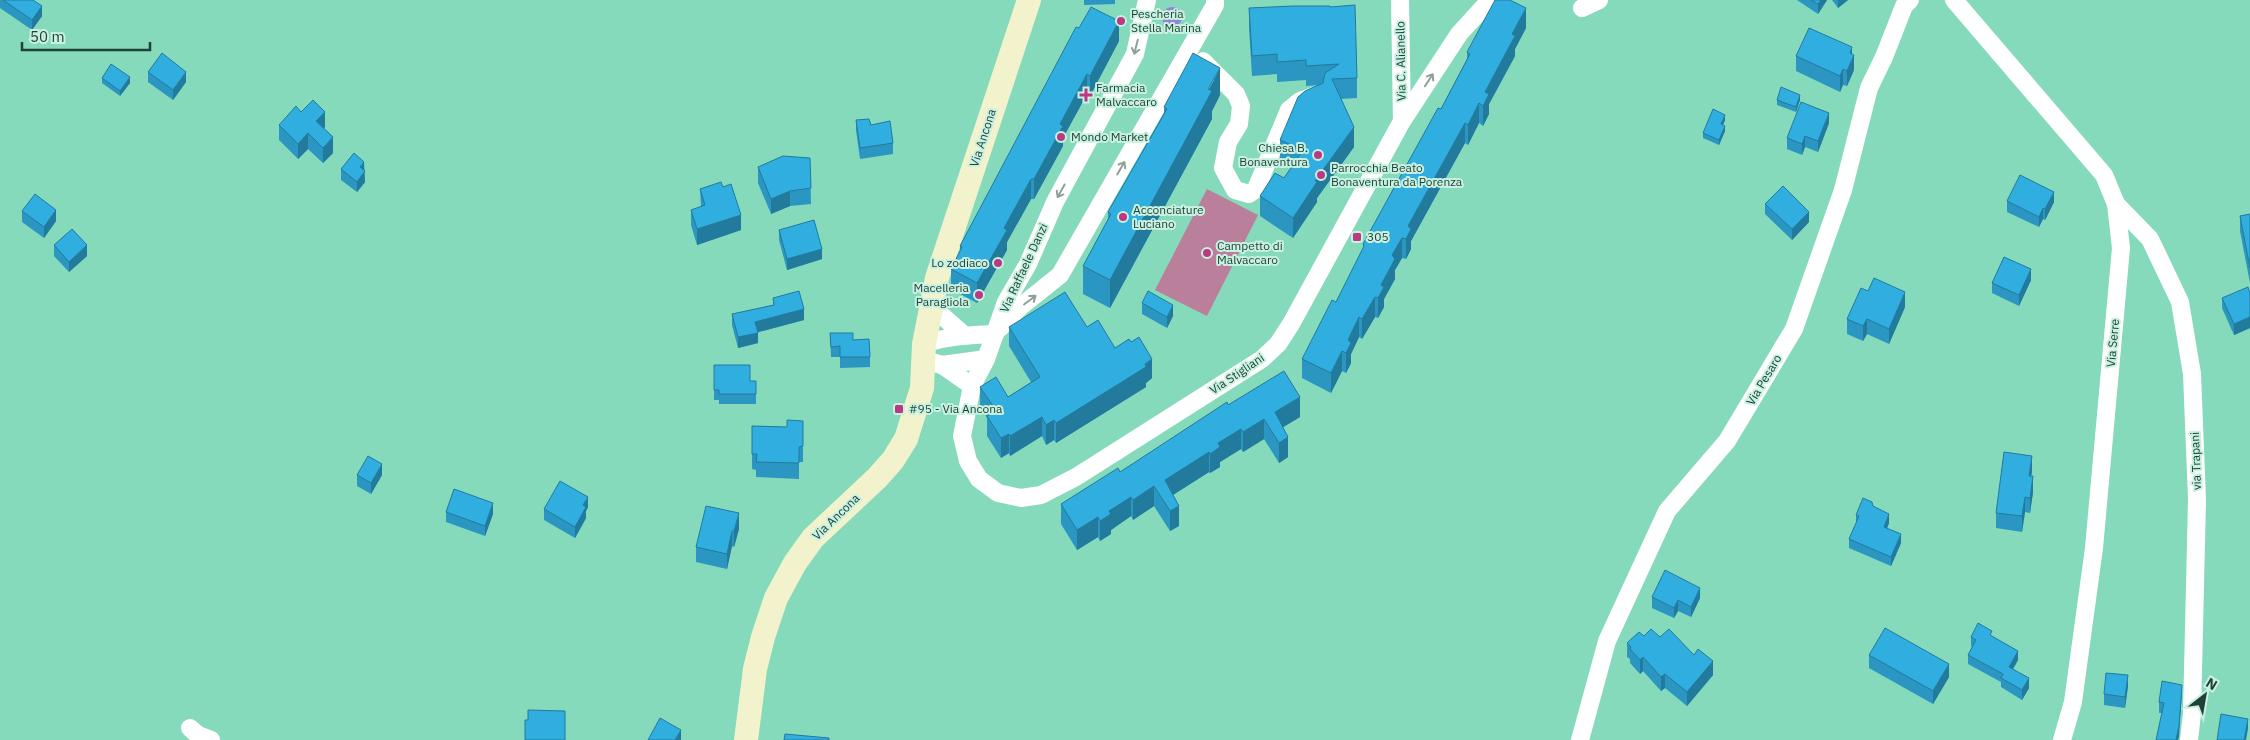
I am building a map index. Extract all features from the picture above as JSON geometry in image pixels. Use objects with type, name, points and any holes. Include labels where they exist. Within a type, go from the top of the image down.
[{"type":"street","name":"Via Ancona","points":[[746,740],[755,669],[776,598],[795,563],[813,538],[877,478],[893,460],[906,439],[930,357],[932,306],[937,278],[1028,0]]},
{"type":"street","name":"Via Raffaele Danzi","points":[[995,334],[1006,302],[1028,264],[1055,202],[1135,54],[1148,0]]},
{"type":"street","name":"Via Raffaele Danzi","points":[[995,334],[1020,308],[1060,275],[1215,5],[1215,0]]},
{"type":"street","name":"Via C. Alianello","points":[[1400,0],[1402,121]]},
{"type":"street","name":"Via Stigliani","points":[[995,334],[986,359],[972,386],[962,436],[968,461],[979,479],[998,493],[1021,498],[1041,495],[1076,477],[1262,359],[1278,344],[1402,121],[1459,34],[1490,0]]},
{"type":"street","points":[[1582,8],[1598,0]]},
{"type":"street","name":"Via Pesaro","points":[[1580,740],[1607,641],[1667,511],[1727,441],[1794,329],[1843,190],[1869,88],[1884,58],[1904,6],[1910,0]]},
{"type":"street","name":"Via Serre","points":[[1954,0],[2104,175],[2116,204],[2122,248],[2094,548],[2073,702],[2062,740]]},
{"type":"street","points":[[1189,50],[1209,66],[1236,94],[1241,106],[1239,124],[1228,142],[1223,168],[1235,190],[1249,194],[1256,190],[1289,110],[1300,101],[1315,96]]},
{"type":"street","name":"via Trapani","points":[[2116,204],[2150,239],[2180,302],[2192,374],[2197,499],[2192,714],[2189,740]]},
{"type":"street","points":[[1028,264],[1041,278],[1053,282]]},
{"type":"street","points":[[932,306],[964,335]]},
{"type":"street","points":[[930,357],[942,338],[995,334]]},
{"type":"street","points":[[930,357],[972,386]]},
{"type":"street","points":[[930,357],[986,359]]},
{"type":"street","points":[[190,728],[198,735],[211,740]]},
{"type":"shaded area","points":[[1168,7],[1176,7],[1182,13],[1182,21],[1176,27],[1168,27],[1162,21],[1162,13]]},
{"type":"shaded area","name":"Campetto di Malvaccaro","points":[[1207,189],[1258,215],[1207,316],[1155,290]]},
{"type":"building","points":[[3,0],[33,0],[42,6],[32,20]]},
{"type":"building","points":[[1495,0],[1510,0],[1526,8],[1512,34],[1515,36],[1485,92],[1489,94],[1483,106],[1479,103],[1468,125],[1465,123],[1408,226],[1411,229],[1406,239],[1402,238],[1392,255],[1395,259],[1381,285],[1384,287],[1378,298],[1375,297],[1362,319],[1359,317],[1348,340],[1351,343],[1346,353],[1342,351],[1331,373],[1302,359],[1332,300],[1336,302],[1364,246],[1363,244],[1438,108],[1441,109],[1470,54],[1467,52]]},
{"type":"building","points":[[1811,0],[1821,0],[1818,4]]},
{"type":"building","points":[[1355,5],[1357,78],[1332,79],[1354,127],[1315,181],[1317,182],[1293,218],[1260,196],[1275,173],[1284,178],[1303,150],[1280,140],[1298,97],[1305,91],[1323,83],[1325,73],[1339,64],[1306,66],[1306,60],[1277,62],[1277,54],[1252,56],[1249,8]]},
{"type":"building","points":[[1091,7],[1119,21],[1090,76],[1087,74],[1060,124],[1063,126],[1004,228],[1007,230],[977,283],[951,269],[962,247],[960,246],[1076,27],[1079,28]]},
{"type":"building","points":[[1809,28],[1852,47],[1850,53],[1854,55],[1847,71],[1843,69],[1840,76],[1796,56]]},
{"type":"building","points":[[162,53],[186,72],[173,90],[148,72]]},
{"type":"building","points":[[1193,53],[1220,68],[1208,89],[1212,91],[1110,280],[1083,266],[1111,214],[1108,212],[1167,109],[1164,107]]},
{"type":"building","points":[[111,64],[130,77],[120,91],[102,78]]},
{"type":"building","points":[[1781,87],[1800,95],[1796,107],[1777,100]]},
{"type":"building","points":[[313,100],[325,112],[316,121],[333,137],[323,148],[308,133],[298,144],[279,125],[296,106],[301,112]]},
{"type":"building","points":[[1801,102],[1829,113],[1818,141],[1805,136],[1802,144],[1787,138]]},
{"type":"building","points":[[1713,109],[1725,115],[1721,124],[1725,126],[1719,140],[1703,133]]},
{"type":"building","points":[[869,119],[871,125],[890,121],[893,143],[860,148],[856,120]]},
{"type":"building","points":[[354,153],[364,162],[360,167],[365,171],[357,182],[341,169]]},
{"type":"building","points":[[783,156],[810,158],[811,188],[790,191],[771,199],[758,167]]},
{"type":"building","points":[[2020,175],[2054,192],[2039,217],[2007,201]]},
{"type":"building","points":[[721,182],[723,187],[731,184],[741,215],[697,229],[691,210],[705,205],[700,189]]},
{"type":"building","points":[[1783,186],[1809,212],[1792,229],[1765,204]]},
{"type":"building","points":[[35,194],[56,210],[44,227],[22,211]]},
{"type":"building","points":[[2250,214],[2250,268],[2240,216]]},
{"type":"building","points":[[814,220],[822,249],[787,259],[779,230]]},
{"type":"building","points":[[72,229],[87,245],[69,262],[54,245]]},
{"type":"building","points":[[2004,257],[2031,269],[2019,295],[1992,283]]},
{"type":"building","points":[[1874,278],[1905,292],[1889,329],[1867,319],[1863,326],[1847,319],[1861,288],[1868,291]]},
{"type":"building","points":[[2248,287],[2250,293],[2250,317],[2234,324],[2222,298]]},
{"type":"building","points":[[799,291],[804,309],[755,322],[758,333],[738,337],[732,314],[774,305],[773,298]]},
{"type":"building","points":[[1148,291],[1173,305],[1167,317],[1142,303]]},
{"type":"building","points":[[1065,292],[1087,327],[1098,320],[1115,348],[1129,339],[1131,342],[1139,337],[1152,359],[1145,364],[1146,367],[1056,423],[1054,420],[1046,425],[1042,417],[1010,436],[1009,434],[1001,438],[987,416],[994,412],[993,406],[980,387],[996,377],[1008,397],[1040,377],[1009,327]]},
{"type":"building","points":[[830,333],[853,333],[853,340],[869,339],[870,357],[840,357],[840,346],[831,347]]},
{"type":"building","points":[[714,365],[750,365],[750,381],[756,381],[756,394],[719,394],[719,390],[714,390]]},
{"type":"building","points":[[1284,371],[1300,397],[1275,412],[1288,437],[1279,443],[1264,419],[1243,432],[1241,429],[1218,443],[1220,447],[1210,454],[1209,452],[1165,480],[1179,506],[1170,511],[1154,486],[1133,500],[1131,497],[1109,511],[1111,514],[1100,521],[1098,517],[1077,530],[1061,504],[1118,468],[1120,472],[1227,402],[1228,405]]},
{"type":"building","points":[[787,420],[803,421],[803,446],[799,447],[799,463],[756,462],[757,454],[752,454],[752,426],[787,427]]},
{"type":"building","points":[[2004,452],[2032,456],[2029,476],[2033,476],[2030,498],[2025,497],[2022,516],[1996,513]]},
{"type":"building","points":[[368,456],[382,464],[371,483],[357,475]]},
{"type":"building","points":[[560,481],[588,497],[583,505],[586,507],[575,527],[544,509]]},
{"type":"building","points":[[454,489],[493,503],[485,526],[446,512]]},
{"type":"building","points":[[1863,498],[1872,502],[1873,506],[1889,514],[1884,527],[1901,534],[1891,557],[1849,539],[1859,516],[1856,515]]},
{"type":"building","points":[[706,506],[739,513],[734,531],[732,531],[727,554],[696,547]]},
{"type":"building","points":[[1665,570],[1700,588],[1691,607],[1678,600],[1674,608],[1652,597]]},
{"type":"building","points":[[1978,623],[1992,631],[1990,635],[2018,651],[2009,667],[2029,678],[2022,690],[2001,678],[2003,674],[1968,655],[1976,640],[1971,637]]},
{"type":"building","points":[[1885,628],[1949,664],[1933,691],[1869,655]]},
{"type":"building","points":[[1651,629],[1660,637],[1669,629],[1694,655],[1698,649],[1713,661],[1687,692],[1665,674],[1661,677],[1643,657],[1640,660],[1630,649],[1631,647],[1627,643],[1639,632],[1644,636]]},
{"type":"building","points":[[2106,673],[2128,675],[2125,697],[2104,694]]},
{"type":"building","points":[[2162,681],[2182,685],[2176,740],[2156,740],[2164,703],[2159,702]]},
{"type":"building","points":[[528,710],[565,711],[565,740],[525,740],[525,720],[528,720]]},
{"type":"building","points":[[2221,714],[2248,719],[2244,740],[2217,740]]},
{"type":"building","points":[[660,718],[681,730],[675,740],[648,740]]},
{"type":"building","points":[[785,734],[829,738],[829,740],[784,740]]},
{"type":"place","name":"Pescheria Stella Marina","points":[[1121,21]]},
{"type":"place","name":"Farmacia Malvaccaro","points":[[1086,95]]},
{"type":"place","name":"Mondo Market","points":[[1061,137]]},
{"type":"place","name":"Chiesa B. Bonaventura","points":[[1318,155]]},
{"type":"place","name":"Parrocchia Beato Bonaventura da Porenza","points":[[1321,175]]},
{"type":"place","name":"Acconciature Luciano","points":[[1123,217]]},
{"type":"place","name":"305","points":[[1357,237]]},
{"type":"place","name":"Campetto di Malvaccaro","points":[[1207,253]]},
{"type":"place","name":"Lo zodiaco","points":[[998,263]]},
{"type":"place","name":"Macelleria Paragliola","points":[[979,295]]},
{"type":"place","name":"#95 - Via Ancona","points":[[899,409]]}]
